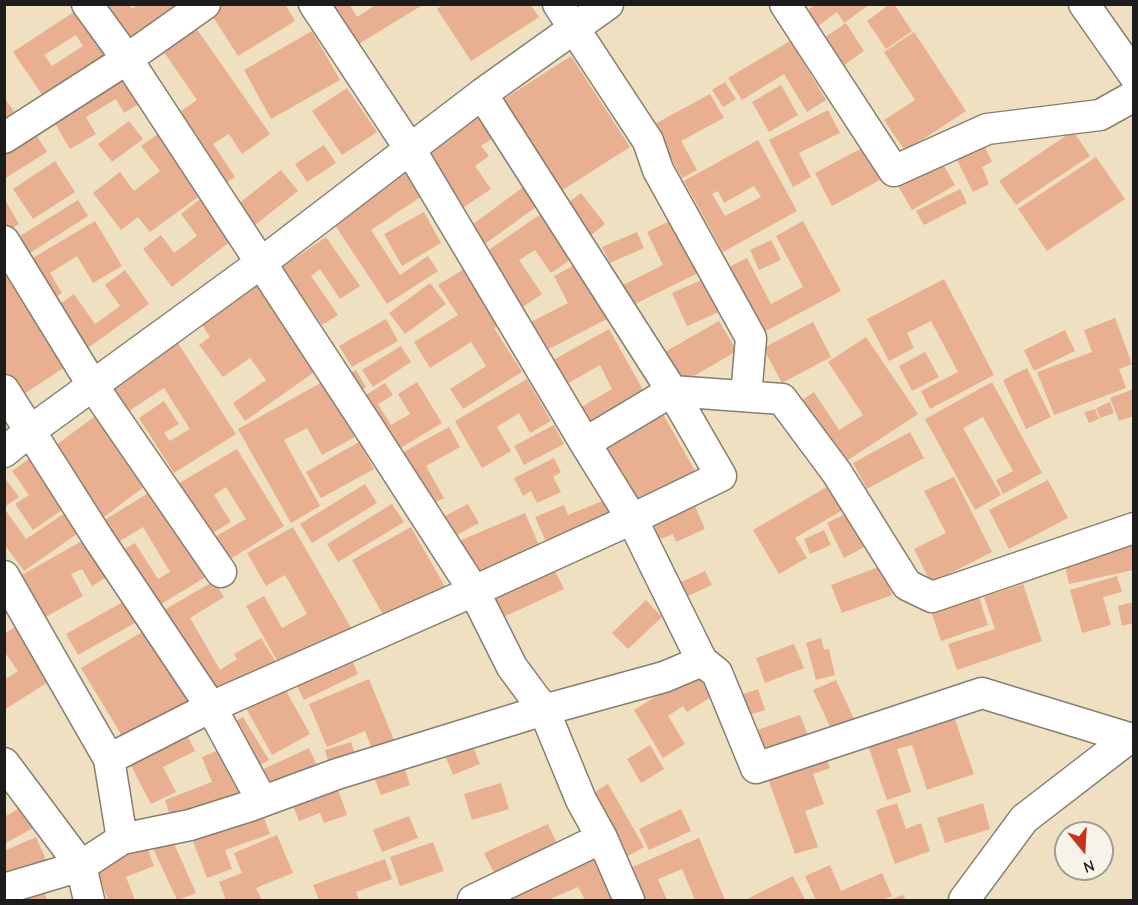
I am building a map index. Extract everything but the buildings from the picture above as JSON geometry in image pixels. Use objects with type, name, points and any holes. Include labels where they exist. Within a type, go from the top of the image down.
[{"type":"street","points":[[87,4],[127,59],[368,424],[474,591],[512,667],[544,710],[581,800],[602,838],[629,900]]},
{"type":"street","points":[[4,138],[127,59],[205,4]]},
{"type":"street","points":[[314,4],[410,148],[632,519],[702,661],[717,673],[756,768],[982,693],[1131,738]]},
{"type":"street","points":[[558,4],[648,141],[658,170],[751,338],[746,396]]},
{"type":"street","points":[[4,452],[261,263],[482,94],[608,4]]},
{"type":"street","points":[[785,4],[894,171],[987,129],[1100,115],[1134,96]]},
{"type":"street","points":[[1084,4],[1134,75]]},
{"type":"street","points":[[109,759],[211,707],[474,591],[721,476],[672,392],[482,94]]},
{"type":"street","points":[[4,241],[93,386],[220,572]]},
{"type":"street","points":[[4,390],[98,538],[211,707],[262,801]]},
{"type":"street","points":[[585,443],[672,392],[782,399],[837,473],[907,585],[932,597],[1134,528]]},
{"type":"street","points":[[4,576],[109,759],[122,839]]},
{"type":"street","points":[[4,889],[81,866],[122,839],[190,825],[337,774],[544,710],[664,677],[702,661]]},
{"type":"street","points":[[964,900],[1024,819],[1131,738]]},
{"type":"street","points":[[4,763],[81,866],[89,900]]},
{"type":"street","points":[[473,900],[602,838]]}]
